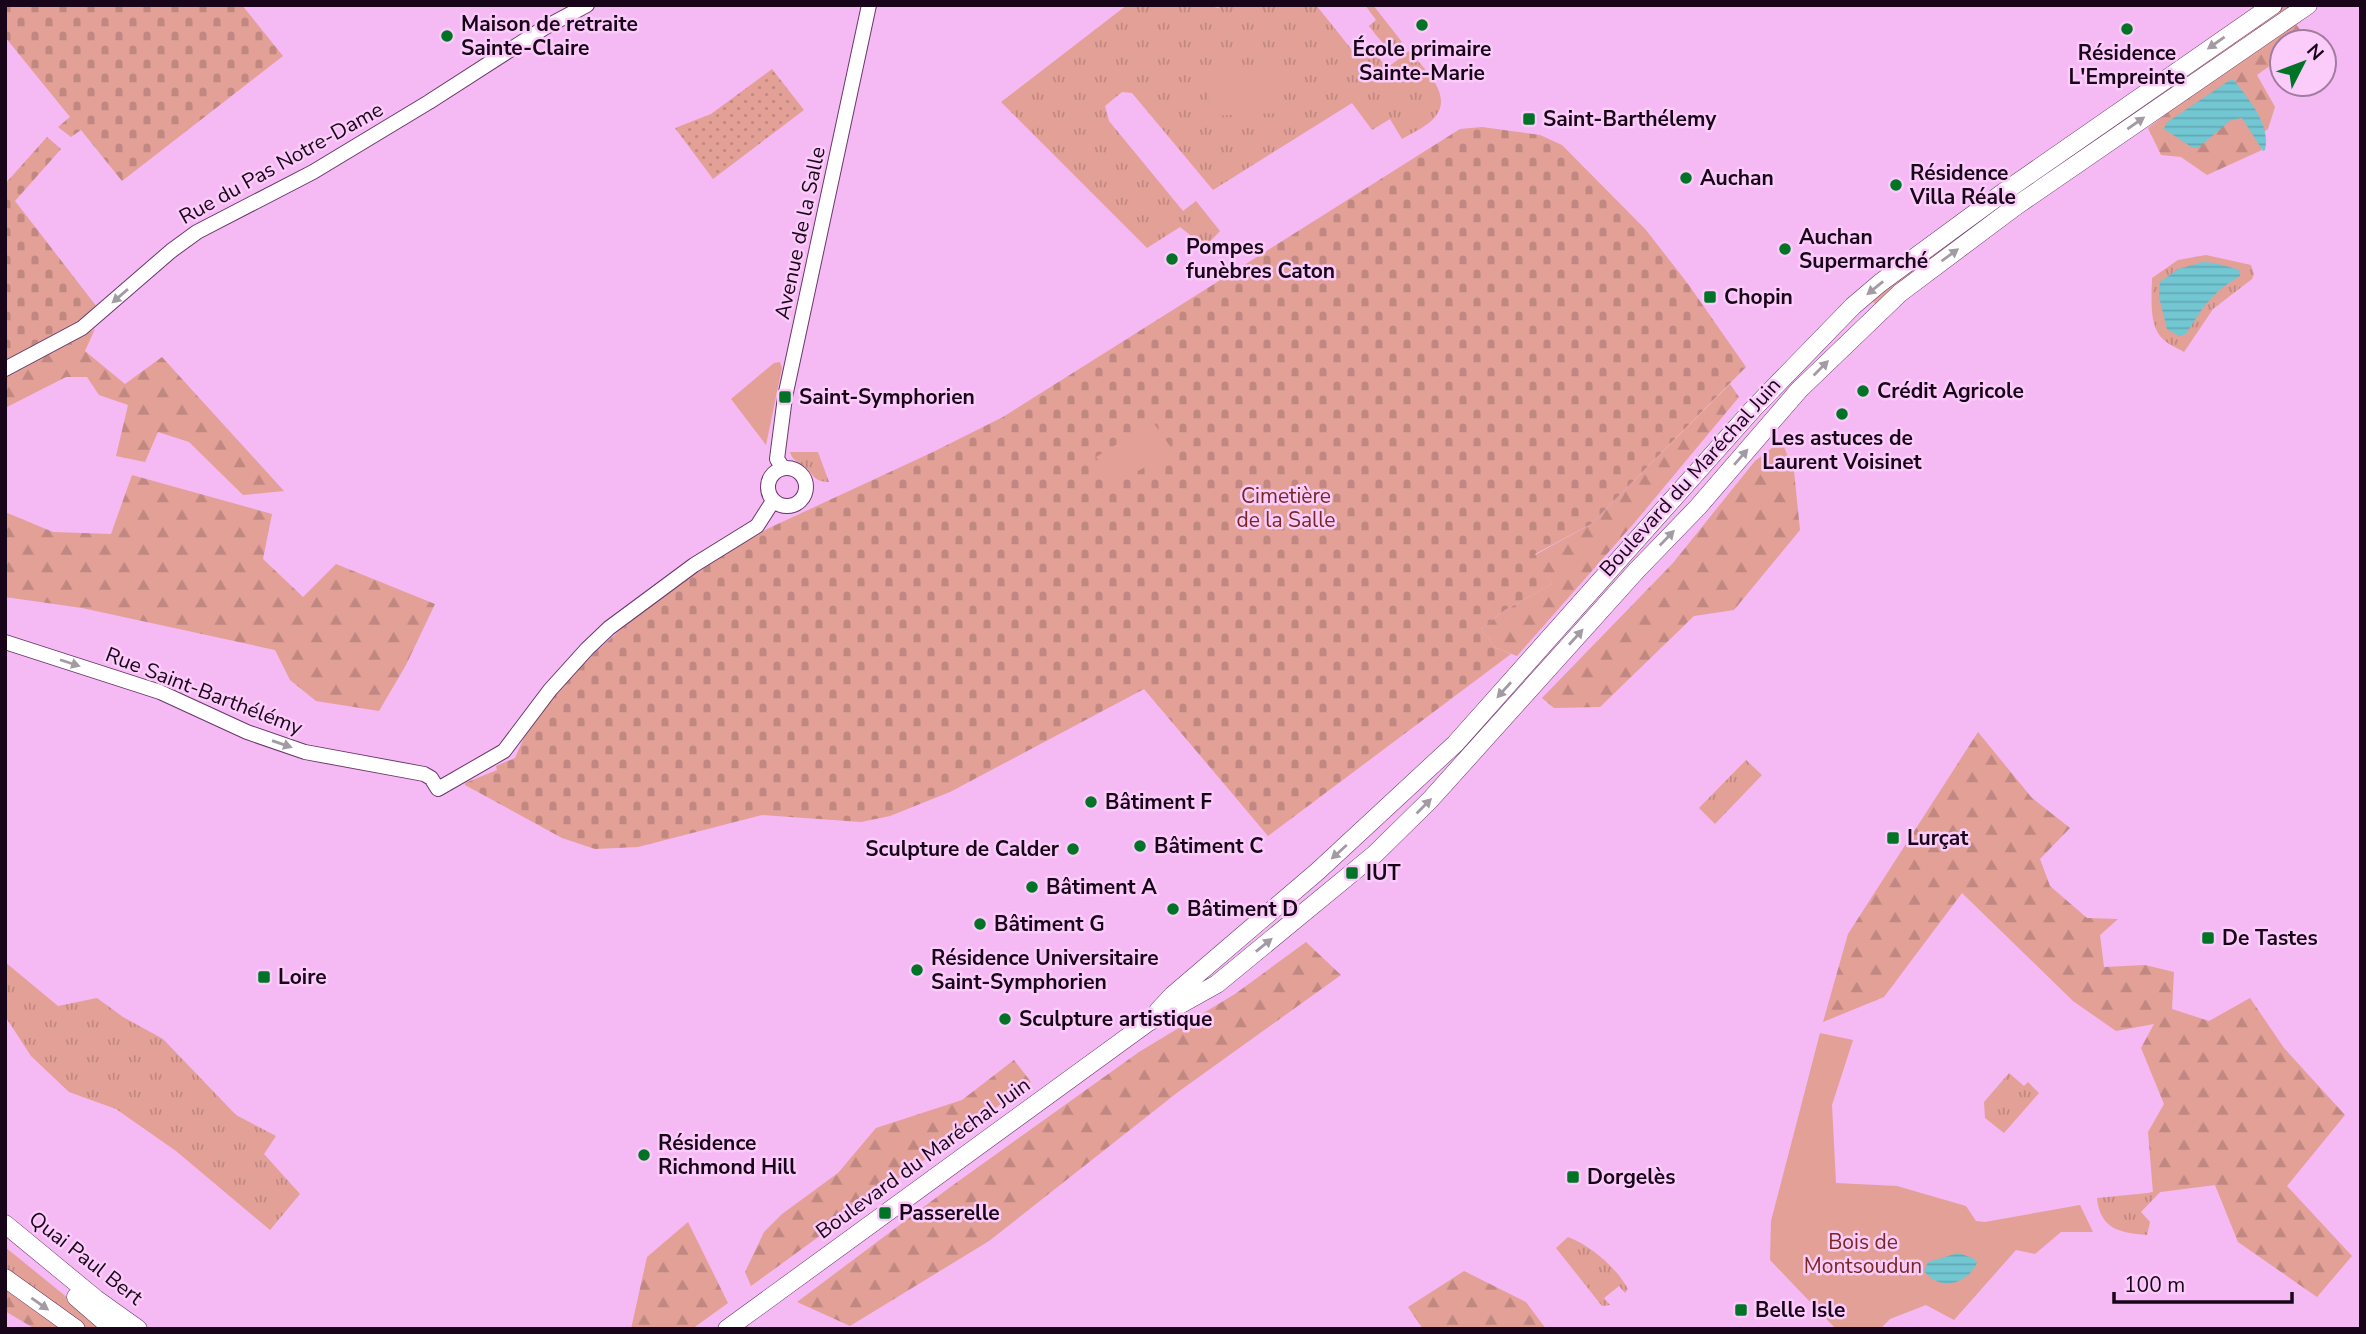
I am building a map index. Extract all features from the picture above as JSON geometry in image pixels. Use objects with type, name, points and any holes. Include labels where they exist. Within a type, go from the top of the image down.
[{"type":"main road","name":"Boulevard du Maréchal Juin","points":[[1147,1023],[1173,995],[1318,871],[1455,744],[1754,408],[1853,306],[2004,192],[2273,5]]},
{"type":"main road","name":"Boulevard du Maréchal Juin","points":[[727,1329],[1147,1023],[1217,984],[1367,860],[1421,809],[1637,570],[1698,507],[1798,390],[1900,293],[2016,206],[2308,5]]},
{"type":"main road","name":"Quai Paul Bert","points":[[5,1224],[96,1299],[138,1329]]},
{"type":"main road","name":"Quai Paul Bert","points":[[5,1240],[113,1329]]},
{"type":"main road","points":[[5,1278],[76,1329]]},
{"type":"street","name":"Rue du Pas Notre-Dame","points":[[5,369],[82,328],[197,232],[313,172],[544,28],[587,5]]},
{"type":"street","name":"Avenue de la Salle","points":[[783,468],[776,459],[785,397],[869,5]]},
{"type":"street","points":[[783,468],[799,473],[805,483],[801,500],[790,506],[773,501],[768,490],[773,474],[783,468]]},
{"type":"street","name":"Rue Saint-Barthélémy","points":[[5,642],[160,692],[247,732],[304,752],[424,774],[431,778],[438,789],[504,751],[556,682],[609,628],[694,565],[757,526],[773,501]]},
{"type":"green space","points":[[5,5],[242,5],[283,56],[122,181],[81,130],[71,137],[58,127],[70,117],[5,37]]},
{"type":"green space","points":[[1127,5],[1207,5],[1218,8],[1222,5],[1316,5],[1356,55],[1369,45],[1387,68],[1409,51],[1439,90],[1440,108],[1428,123],[1402,139],[1390,119],[1372,130],[1352,103],[1213,190],[1132,93],[1122,92],[1105,106],[1109,121],[1183,211],[1196,201],[1220,231],[1205,247],[1180,227],[1147,248],[1001,102]]},
{"type":"green space","points":[[1365,5],[1373,5],[1402,42],[1392,47],[1380,39],[1369,26],[1376,20]]},
{"type":"green space","points":[[2282,5],[2295,5],[2239,41],[1928,262],[1875,304],[1871,299],[1923,256]]},
{"type":"green space","points":[[2294,22],[2299,28],[2285,28]]},
{"type":"green space","points":[[2268,39],[2268,67],[2257,75],[2275,107],[2268,129],[2257,136],[2262,150],[2207,175],[2181,157],[2161,155],[2148,128]]},
{"type":"green space","points":[[1276,67],[1280,113],[1209,116],[1208,70],[1251,71]]},
{"type":"green space","points":[[772,69],[804,110],[713,179],[675,128],[711,114]]},
{"type":"green space","name":"Cimetière de la Salle","points":[[1482,127],[1540,135],[1562,145],[1646,230],[1746,367],[1591,524],[1535,554],[1552,584],[1505,610],[1481,629],[1496,648],[1511,654],[1268,836],[1144,689],[950,792],[890,816],[861,822],[762,815],[638,847],[595,849],[562,838],[465,785],[515,758],[526,733],[571,674],[619,631],[717,559],[767,529],[1003,417],[1460,129]]},
{"type":"green space","points":[[47,137],[61,149],[15,201],[97,307],[77,324],[5,362],[5,184]]},
{"type":"green space","points":[[2206,255],[2251,265],[2254,274],[2252,279],[2213,309],[2184,352],[2166,342],[2155,328],[2152,278],[2178,260]]},
{"type":"green space","points":[[95,329],[85,351],[125,384],[162,357],[284,491],[243,495],[189,442],[158,432],[145,462],[116,456],[128,405],[99,395],[87,377],[66,377],[5,408],[5,376]]},
{"type":"green space","points":[[780,362],[782,368],[766,445],[731,399],[774,363]]},
{"type":"green space","points":[[1730,384],[1739,397],[1635,522],[1517,656],[1496,648],[1481,629],[1505,610],[1552,584],[1535,555],[1591,524]]},
{"type":"green space","points":[[1153,422],[1174,452],[1113,484],[1096,457]]},
{"type":"green space","points":[[1784,447],[1794,471],[1800,530],[1734,610],[1694,616],[1600,707],[1554,708],[1542,698],[1673,563],[1755,461],[1772,448]]},
{"type":"green space","points":[[790,452],[818,452],[829,482],[816,479]]},
{"type":"green space","points":[[132,475],[272,514],[263,559],[303,597],[336,564],[435,604],[406,665],[379,711],[316,701],[290,680],[275,650],[82,608],[5,597],[5,512],[53,532],[111,534]]},
{"type":"green space","points":[[1978,732],[2032,798],[2070,828],[2040,859],[2050,886],[2087,918],[2118,919],[2100,935],[2104,967],[2145,965],[2174,972],[2172,1009],[2209,1021],[2250,998],[2284,1048],[2345,1115],[2287,1186],[2352,1256],[2317,1297],[2238,1242],[2215,1185],[2153,1193],[2148,1132],[2164,1104],[2141,1048],[2154,1024],[2116,1031],[2073,1001],[1962,893],[1884,997],[1823,1022],[1848,934]]},
{"type":"green space","points":[[1746,760],[1762,775],[1715,824],[1699,808]]},
{"type":"green space","points":[[1306,942],[1341,975],[1178,1092],[989,1241],[850,1326],[797,1302],[949,1188],[1139,1052],[1235,994]]},
{"type":"green space","points":[[5,962],[58,1006],[97,998],[123,1017],[163,1039],[236,1115],[276,1136],[264,1154],[300,1194],[270,1230],[176,1151],[116,1109],[69,1092],[31,1056],[5,1016]]},
{"type":"green space","name":"Bois de Montsoudun","points":[[1820,1033],[1853,1040],[1832,1105],[1836,1183],[1897,1186],[1966,1206],[1976,1221],[1985,1222],[2080,1205],[2093,1232],[2061,1232],[2035,1254],[2016,1250],[1954,1320],[1926,1305],[1890,1319],[1880,1329],[1836,1329],[1770,1260],[1771,1221]]},
{"type":"green space","points":[[1014,1060],[1031,1082],[751,1286],[745,1272],[764,1232],[782,1214],[838,1173],[876,1128],[962,1100]]},
{"type":"green space","points":[[2009,1073],[2024,1086],[2028,1082],[2039,1093],[2004,1133],[1985,1118],[1984,1102]]},
{"type":"green space","points":[[2163,1189],[2141,1212],[2150,1222],[2147,1235],[2120,1231],[2102,1217],[2097,1198]]},
{"type":"green space","points":[[688,1222],[728,1303],[692,1329],[631,1329],[647,1257]]},
{"type":"green space","points":[[1568,1237],[1602,1258],[1628,1289],[1625,1293],[1619,1286],[1604,1298],[1610,1305],[1602,1306],[1556,1248]]},
{"type":"green space","points":[[5,1247],[106,1329],[88,1329],[5,1270]]},
{"type":"green space","points":[[1464,1271],[1526,1302],[1546,1329],[1423,1329],[1408,1307]]},
{"type":"green space","points":[[5,1288],[65,1329],[35,1329],[5,1311]]},
{"type":"shaded area","points":[[2230,80],[2234,80],[2262,122],[2265,150],[2263,151],[2242,118],[2231,120],[2198,148],[2193,148],[2164,129],[2166,123]]},
{"type":"shaded area","points":[[2203,262],[2240,270],[2240,276],[2215,294],[2186,334],[2179,336],[2167,329],[2159,297],[2160,282],[2178,269]]},
{"type":"shaded area","points":[[1958,1253],[1973,1258],[1977,1263],[1967,1276],[1960,1280],[1953,1283],[1938,1282],[1924,1271],[1928,1262]]},
{"type":"place","name":"École primaire Sainte-Marie","points":[[1422,25]]},
{"type":"place","name":"Résidence L'Empreinte","points":[[2127,29]]},
{"type":"place","name":"Maison de retraite Sainte-Claire","points":[[447,36]]},
{"type":"place","name":"Saint-Barthélemy","points":[[1529,119]]},
{"type":"place","name":"Auchan","points":[[1686,178]]},
{"type":"place","name":"Résidence Villa Réale","points":[[1896,185]]},
{"type":"place","name":"Auchan Supermarché","points":[[1785,249]]},
{"type":"place","name":"Pompes funèbres Caton","points":[[1172,259]]},
{"type":"place","name":"Chopin","points":[[1710,297]]},
{"type":"place","name":"Crédit Agricole","points":[[1863,391]]},
{"type":"place","name":"Saint-Symphorien","points":[[785,397]]},
{"type":"place","name":"Les astuces de Laurent Voisinet","points":[[1842,414]]},
{"type":"place","name":"Bâtiment F","points":[[1091,802]]},
{"type":"place","name":"Lurçat","points":[[1893,838]]},
{"type":"place","name":"Bâtiment C","points":[[1140,846]]},
{"type":"place","name":"Sculpture de Calder","points":[[1073,849]]},
{"type":"place","name":"IUT","points":[[1352,873]]},
{"type":"place","name":"Bâtiment A","points":[[1032,887]]},
{"type":"place","name":"Bâtiment D","points":[[1173,909]]},
{"type":"place","name":"Bâtiment G","points":[[980,924]]},
{"type":"place","name":"De Tastes","points":[[2208,938]]},
{"type":"place","name":"Résidence Universitaire Saint-Symphorien","points":[[917,970]]},
{"type":"place","name":"Loire","points":[[264,977]]},
{"type":"place","name":"Sculpture artistique","points":[[1005,1019]]},
{"type":"place","name":"Résidence Richmond Hill","points":[[644,1155]]},
{"type":"place","name":"Dorgelès","points":[[1573,1177]]},
{"type":"place","name":"Passerelle","points":[[885,1213]]},
{"type":"place","name":"Belle Isle","points":[[1741,1310]]}]
